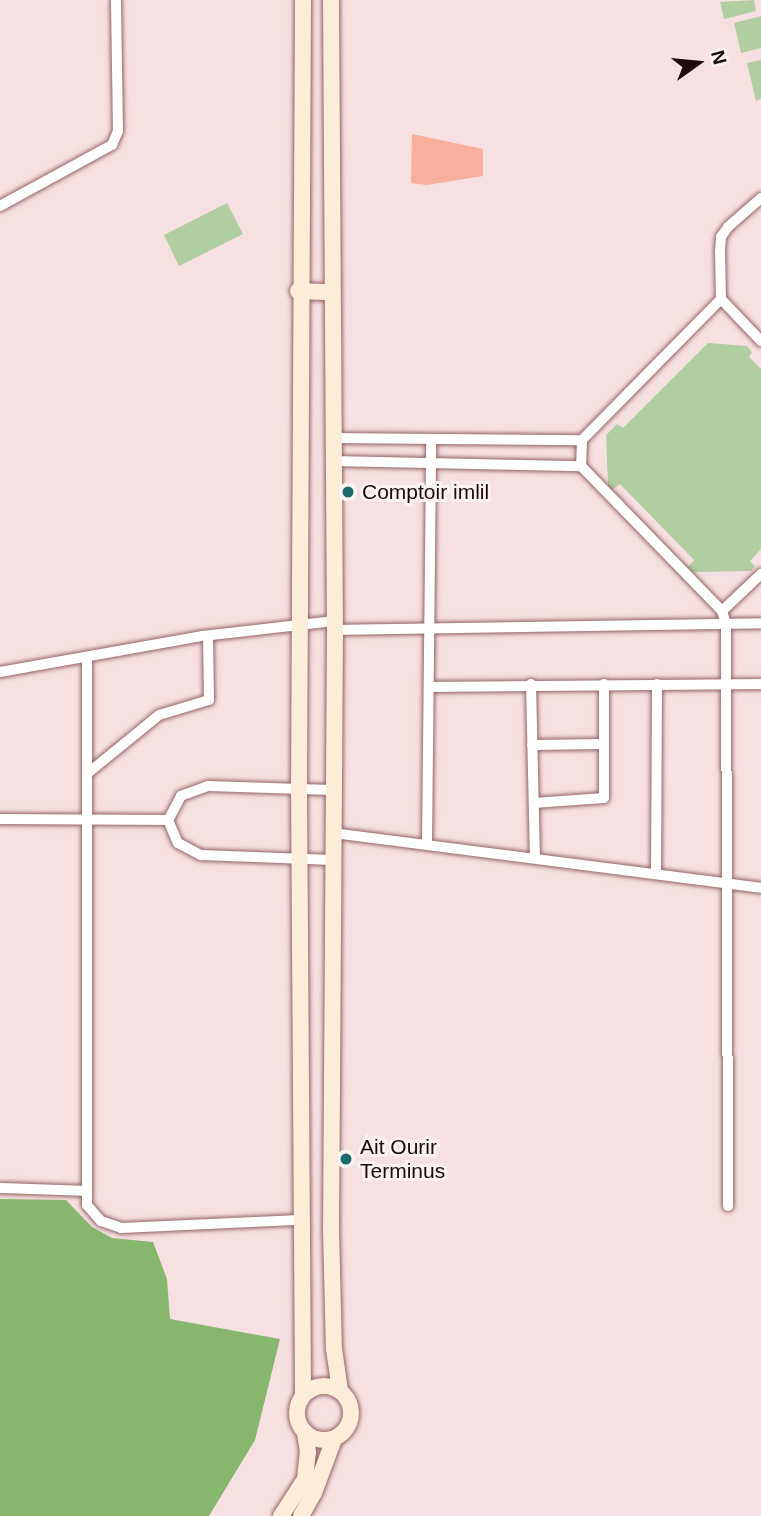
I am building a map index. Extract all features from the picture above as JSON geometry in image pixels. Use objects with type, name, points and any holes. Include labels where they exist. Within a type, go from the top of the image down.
[{"type":"main road","points":[[281,1516],[305,1479],[308,1452],[305,1432],[297,1414],[303,1395],[300,1220],[301,623],[298,291],[303,0]]},
{"type":"main road","points":[[301,1516],[314,1493],[334,1439],[349,1426],[352,1416],[351,1406],[340,1390],[334,1349],[331,1230],[335,625],[330,292],[331,0]]},
{"type":"main road","points":[[299,239],[331,239]]},
{"type":"main road","points":[[298,291],[330,292]]},
{"type":"main road","points":[[303,1395],[321,1385],[340,1390]]},
{"type":"main road","points":[[305,1432],[323,1440],[334,1439]]},
{"type":"street","points":[[0,206],[112,145],[118,131],[116,0]]},
{"type":"street","points":[[581,466],[582,440],[720,299],[721,237],[761,198]]},
{"type":"street","points":[[720,299],[761,341]]},
{"type":"street","points":[[331,438],[582,440]]},
{"type":"street","points":[[427,843],[431,440]]},
{"type":"street","points":[[332,461],[581,466],[722,611],[726,624],[728,1206]]},
{"type":"street","points":[[722,611],[761,574]]},
{"type":"street","points":[[0,672],[208,636],[301,623],[761,623]]},
{"type":"street","points":[[88,773],[159,715],[209,700],[208,636]]},
{"type":"street","points":[[87,657],[89,819],[84,1191],[93,1215],[121,1228],[300,1220]]},
{"type":"street","points":[[531,684],[535,858]]},
{"type":"street","points":[[534,803],[604,798],[604,684]]},
{"type":"street","points":[[656,874],[657,684]]},
{"type":"street","points":[[429,687],[761,684]]},
{"type":"street","points":[[533,745],[604,744]]},
{"type":"street","points":[[168,820],[181,796],[208,786],[332,790]]},
{"type":"street","points":[[0,819],[168,820]]},
{"type":"street","points":[[168,820],[178,843],[201,855],[333,860]]},
{"type":"street","points":[[334,833],[761,888]]},
{"type":"street","points":[[0,1188],[84,1191]]},
{"type":"green space","points":[[754,0],[756,11],[724,19],[720,2]]},
{"type":"green space","points":[[761,16],[761,48],[741,53],[734,23]]},
{"type":"green space","points":[[761,60],[761,99],[756,101],[747,63]]},
{"type":"green space","points":[[227,203],[243,234],[179,266],[164,235]]},
{"type":"green space","points":[[708,343],[747,346],[752,352],[749,357],[761,369],[761,549],[750,561],[755,566],[751,571],[693,572],[688,567],[694,560],[620,484],[612,490],[608,486],[606,435],[617,424],[623,428]]},
{"type":"green space","points":[[0,1199],[66,1200],[92,1227],[112,1238],[153,1242],[167,1279],[170,1319],[280,1339],[255,1440],[209,1516],[0,1516]]},
{"type":"building","points":[[412,134],[483,149],[483,176],[427,185],[411,183]]},
{"type":"place","name":"Comptoir imlil","points":[[348,492]]},
{"type":"place","name":"Ait Ourir Terminus","points":[[346,1159]]}]
